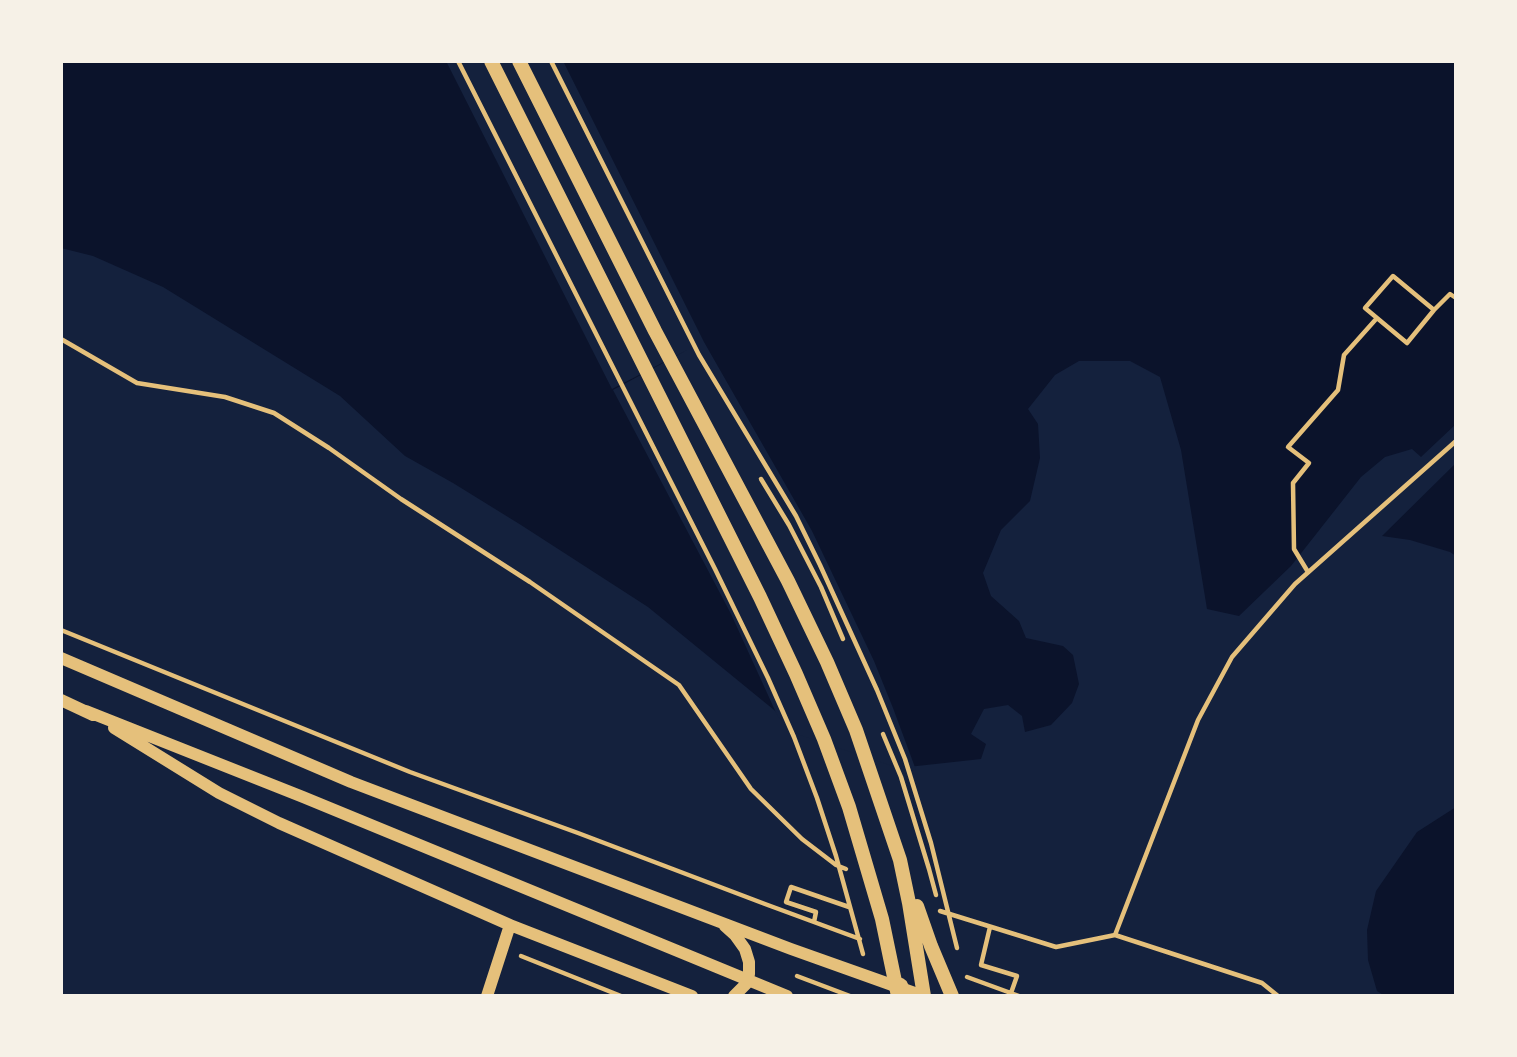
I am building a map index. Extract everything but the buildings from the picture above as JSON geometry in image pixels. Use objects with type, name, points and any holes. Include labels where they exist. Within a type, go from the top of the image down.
[{"type":"main road","points":[[491,61],[796,674],[849,807],[883,919],[900,993]]},
{"type":"main road","points":[[519,61],[656,331],[788,581],[827,662],[856,730],[931,946],[952,996]]},
{"type":"main road","points":[[900,860],[924,996]]},
{"type":"street","points":[[61,658],[351,782],[900,993],[924,996]]},
{"type":"street","points":[[61,700],[787,996]]},
{"type":"street","points":[[86,710],[231,799],[279,823],[510,925],[692,996]]},
{"type":"street","points":[[720,922],[735,935],[745,949],[749,962],[746,985],[734,996]]},
{"type":"street","points":[[487,996],[510,925]]},
{"type":"path","points":[[458,61],[768,678],[817,798],[836,856],[865,966]]},
{"type":"path","points":[[1434,310],[1393,275],[1366,308],[1407,343],[1450,294],[1456,298]]},
{"type":"path","points":[[1308,572],[1293,549],[1293,483],[1309,463],[1288,447],[1338,390],[1344,355],[1377,318]]},
{"type":"path","points":[[61,338],[137,383],[225,397],[274,413],[329,448],[679,685],[751,789],[802,839],[849,872],[847,862]]},
{"type":"path","points":[[1115,935],[1198,720],[1232,657],[1295,584],[1456,441]]},
{"type":"path","points":[[61,630],[411,772],[862,939]]},
{"type":"path","points":[[814,922],[816,912],[786,902],[791,887],[850,907]]},
{"type":"path","points":[[930,907],[1056,947],[1115,935],[1262,983],[1278,996]]},
{"type":"path","points":[[990,927],[981,965],[1017,976],[1011,993]]},
{"type":"path","points":[[518,955],[621,996]]},
{"type":"path","points":[[961,975],[1019,996]]},
{"type":"water","points":[[61,61],[1456,61],[1456,424],[1421,457],[1412,449],[1385,457],[1361,477],[1291,566],[1239,616],[1207,609],[1181,450],[1160,377],[1130,361],[1079,361],[1055,375],[1028,409],[1038,424],[1040,458],[1030,501],[1001,530],[983,573],[991,596],[1019,621],[1026,638],[1063,646],[1073,655],[1079,684],[1072,703],[1051,725],[1025,732],[1022,716],[1008,705],[984,709],[971,734],[986,744],[981,759],[908,767],[801,732],[648,607],[521,525],[405,456],[340,396],[163,287],[93,256],[61,248]]},
{"type":"water","points":[[1456,463],[1456,556],[1410,540],[1382,536]]},
{"type":"water","points":[[1456,807],[1456,996],[1385,996],[1377,991],[1368,960],[1367,930],[1376,891],[1417,832]]},
{"type":"pier","points":[[446,61],[563,61],[704,342],[812,531],[874,661],[916,770],[907,771],[800,735],[778,717],[731,614],[613,390],[689,349],[612,389]]}]
